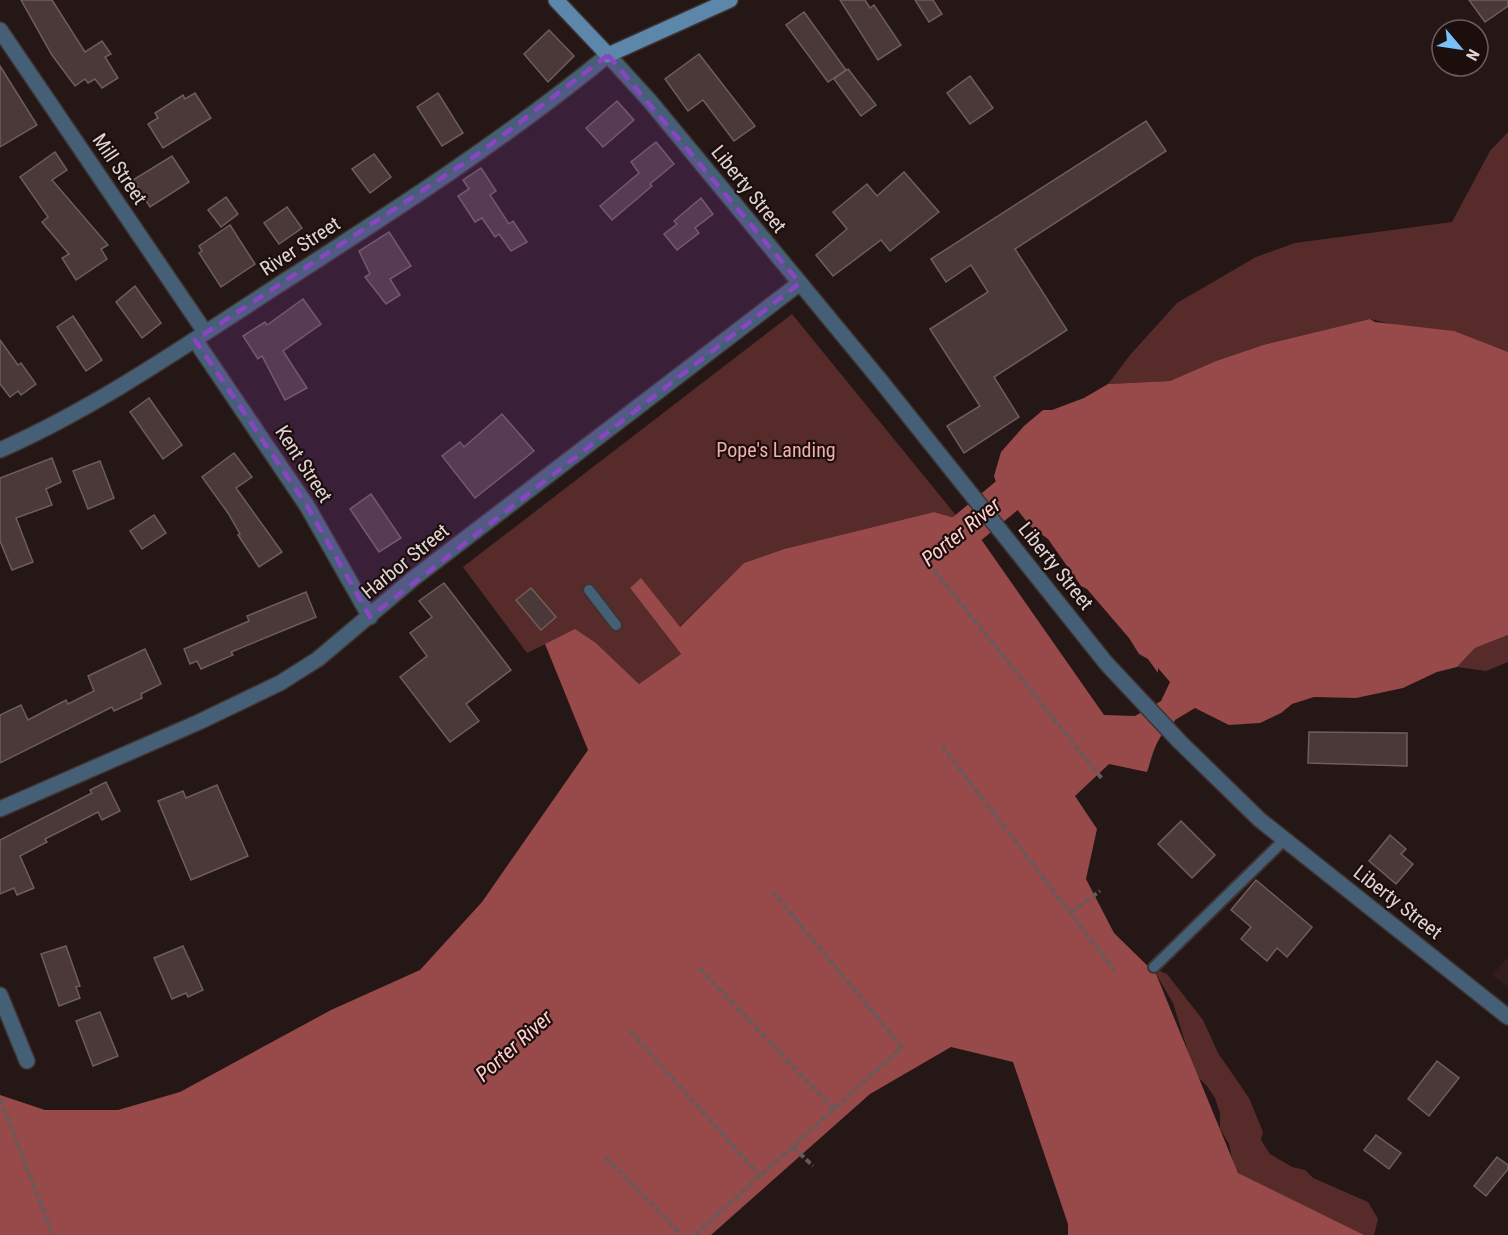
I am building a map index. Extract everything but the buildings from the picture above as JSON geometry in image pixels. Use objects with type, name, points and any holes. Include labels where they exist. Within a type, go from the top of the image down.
[{"type":"main road","points":[[556,0],[608,55],[730,0]]},
{"type":"street","name":"Mill Street","points":[[0,30],[200,336]]},
{"type":"street","name":"Liberty Street","points":[[608,55],[649,100],[800,283],[1106,663],[1180,742],[1260,819],[1508,1017]]},
{"type":"street","name":"River Street","points":[[0,450],[94,404],[200,336],[478,154],[531,117],[608,55]]},
{"type":"street","name":"Harbor Street","points":[[0,809],[199,722],[280,683],[318,659],[414,578],[800,283]]},
{"type":"street","name":"Kent Street","points":[[200,336],[307,506],[370,617]]},
{"type":"street","points":[[0,995],[27,1061]]},
{"type":"lane","points":[[589,590],[616,624]]},
{"type":"lane","points":[[1154,967],[1285,839]]},
{"type":"path","points":[[934,570],[1103,780]]},
{"type":"path","points":[[942,746],[1115,971]]},
{"type":"path","points":[[1070,913],[1100,891]]},
{"type":"path","points":[[695,1235],[902,1047],[773,892]]},
{"type":"path","points":[[699,968],[834,1109]]},
{"type":"path","points":[[630,1031],[760,1176]]},
{"type":"path","points":[[0,1099],[53,1235]]},
{"type":"path","points":[[793,1146],[813,1166]]},
{"type":"path","points":[[605,1157],[682,1235]]},
{"type":"highlighted area","points":[[608,55],[800,283],[370,617],[307,506],[195,340],[478,154]]},
{"type":"shaded area","points":[[1508,957],[1508,987],[1492,975]]},
{"type":"green space","points":[[1508,132],[1508,352],[1370,319],[1263,345],[1216,361],[1170,381],[1108,384],[1130,355],[1177,303],[1256,257],[1295,243],[1452,222],[1490,151]]},
{"type":"green space","name":"Pope's Landing","points":[[792,314],[959,519],[934,512],[784,549],[744,563],[679,627],[641,579],[630,588],[681,654],[639,684],[596,643],[575,630],[527,653],[463,567]]},
{"type":"green space","points":[[1508,635],[1508,662],[1486,671],[1457,667],[1475,648]]},
{"type":"green space","points":[[1160,971],[1167,974],[1203,1020],[1218,1053],[1249,1098],[1263,1132],[1261,1140],[1270,1154],[1292,1167],[1305,1170],[1313,1178],[1368,1202],[1378,1219],[1374,1235],[1358,1235],[1241,1176],[1234,1167],[1229,1144],[1220,1129],[1220,1113],[1215,1098],[1195,1074],[1173,1003],[1156,974]]},
{"type":"water","points":[[1370,319],[1375,322],[1454,331],[1508,352],[1508,635],[1475,648],[1457,667],[1437,672],[1403,688],[1356,698],[1314,697],[1292,704],[1281,713],[1260,723],[1229,725],[1195,708],[1175,720],[1173,726],[1163,734],[1147,772],[1109,764],[1075,796],[1097,829],[1086,879],[1114,933],[1156,974],[1238,1173],[1364,1235],[1068,1235],[1068,1224],[1013,1062],[951,1047],[870,1094],[711,1235],[0,1235],[0,1095],[45,1110],[118,1110],[180,1092],[331,1010],[420,970],[482,902],[588,750],[545,644],[575,629],[596,643],[639,684],[681,654],[630,588],[641,578],[680,627],[744,563],[784,549],[934,512],[969,522],[1104,715],[1135,716],[1161,701],[1170,682],[1158,668],[1158,673],[1148,659],[1139,654],[1129,638],[1087,589],[1081,586],[1048,539],[1030,526],[996,482],[994,476],[1001,452],[1024,426],[1043,410],[1052,410],[1084,398],[1108,384],[1170,381],[1216,361],[1263,345]]},
{"type":"waterway","name":"Porter River","points":[[933,557],[1045,464]]}]
